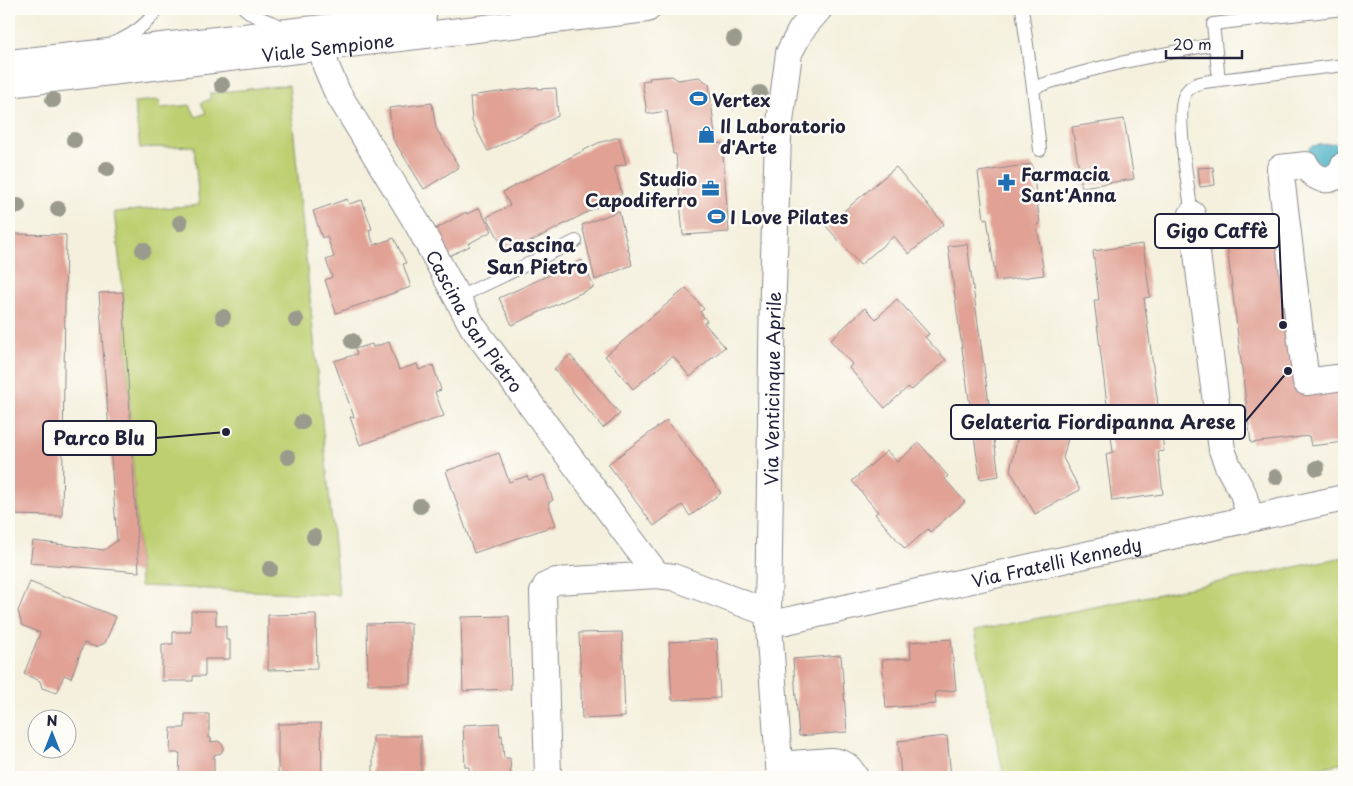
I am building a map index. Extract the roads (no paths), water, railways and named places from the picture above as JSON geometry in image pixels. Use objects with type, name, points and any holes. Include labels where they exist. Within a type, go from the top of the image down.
[{"type":"street","name":"Viale Sempione","points":[[9,63],[501,9]]},
{"type":"street","name":"Viale Sempione","points":[[9,84],[647,9]]},
{"type":"street","name":"Via Venticinque Aprile","points":[[780,771],[769,618],[773,287],[778,137],[789,53],[801,30],[819,9]]},
{"type":"street","name":"Cascina San Pietro","points":[[322,48],[326,66],[337,92],[417,223],[482,341],[657,575]]},
{"type":"street","points":[[1344,147],[1341,147],[1344,154]]},
{"type":"street","points":[[1344,165],[1337,176],[1329,179],[1322,179],[1310,174],[1306,165],[1280,168],[1306,382],[1344,377]]},
{"type":"street","points":[[1192,214],[1222,450],[1228,466],[1243,493],[1250,518]]},
{"type":"street","name":"Via Fratelli Kennedy","points":[[769,618],[786,621],[1344,498]]},
{"type":"street","points":[[548,777],[543,592],[546,586],[556,581],[657,575],[673,577],[687,581],[769,618]]},
{"type":"street","points":[[780,771],[839,762],[846,764],[854,777]]},
{"type":"lane","points":[[85,55],[128,36],[143,26],[158,9]]},
{"type":"lane","points":[[245,9],[252,15],[301,31]]},
{"type":"lane","points":[[1022,9],[1040,150]]},
{"type":"lane","points":[[1219,80],[1213,24],[1343,9]]},
{"type":"lane","points":[[1033,88],[1104,65],[1215,44]]},
{"type":"lane","points":[[1192,214],[1181,121],[1182,100],[1186,91],[1195,84],[1219,80],[1344,66]]},
{"type":"lane","points":[[457,298],[576,241]]},
{"type":"water","points":[[1335,143],[1341,147],[1344,154],[1337,176],[1306,154],[1311,146]]},
{"type":"place","name":"Vertex","points":[[698,99]]},
{"type":"place","name":"Il Laboratorio d'Arte","points":[[706,135]]},
{"type":"place","name":"Farmacia Sant'Anna","points":[[1007,183]]},
{"type":"place","name":"Studio Capodiferro","points":[[711,188]]},
{"type":"place","name":"I Love Pilates","points":[[716,216]]},
{"type":"place","name":"Gigo Caffè","points":[[1283,325]]},
{"type":"place","name":"Gelateria Fiordipanna Arese","points":[[1288,371]]},
{"type":"place","name":"Parco Blu","points":[[226,432]]},
{"type":"district","name":"Cascina San Pietro","points":[[537,255]]}]
